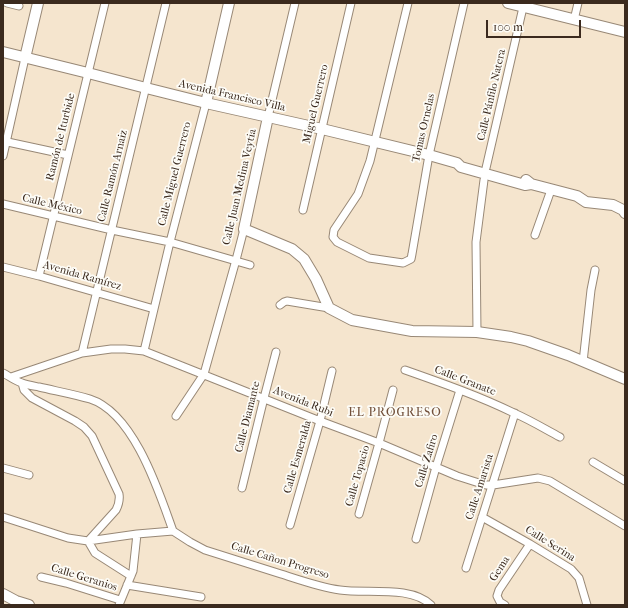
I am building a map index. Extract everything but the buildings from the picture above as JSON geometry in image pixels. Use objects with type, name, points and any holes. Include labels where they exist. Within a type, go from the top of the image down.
[{"type":"main road","points":[[25,58],[38,3]]},
{"type":"main road","name":"Calle Miguel Guerrero","points":[[206,103],[230,3]]},
{"type":"main road","points":[[508,3],[524,5],[574,20],[625,32]]},
{"type":"main road","name":"Avenida Francisco Villa","points":[[3,52],[206,103],[268,116],[429,155],[456,163],[461,167],[525,185],[531,184]]},
{"type":"main road","name":"Calle Juan Medina Veytia","points":[[244,229],[268,116]]},
{"type":"main road","name":"Avenida Francisco Villa","points":[[456,163],[462,161],[526,180],[531,184],[551,190],[577,196],[588,195],[607,197],[625,204]]},
{"type":"main road","name":"Avenida Francisco Villa","points":[[577,196],[586,202],[613,204],[625,213]]},
{"type":"main road","points":[[244,229],[292,249],[304,259],[316,279],[329,308],[352,320],[412,331],[489,333],[528,341],[561,352],[625,379]]},
{"type":"main road","points":[[3,594],[28,605]]},
{"type":"street","points":[[7,3],[19,6]]},
{"type":"street","name":"Ramón de Iturbide","points":[[39,276],[104,3]]},
{"type":"street","name":"Calle Ramón Arnaiz","points":[[82,353],[166,3]]},
{"type":"street","name":"Calle Juan Medina Veytia","points":[[268,116],[295,3]]},
{"type":"street","name":"Miguel Guerrero","points":[[302,210],[351,3]]},
{"type":"street","points":[[374,142],[408,3]]},
{"type":"street","name":"Tomas Ornelas","points":[[374,142],[370,161],[358,194],[334,230],[333,237],[337,242],[369,258],[403,263],[411,259],[429,155],[464,3]]},
{"type":"street","points":[[574,20],[578,3]]},
{"type":"street","name":"Calle Pánfilo Natera","points":[[486,168],[524,5]]},
{"type":"street","points":[[3,156],[5,141],[25,58]]},
{"type":"street","name":"Calle Miguel Guerrero","points":[[144,351],[170,242],[206,103]]},
{"type":"street","points":[[5,141],[68,155]]},
{"type":"street","points":[[477,332],[476,242],[484,180]]},
{"type":"street","points":[[535,235],[551,190]]},
{"type":"street","name":"Calle México","points":[[3,204],[53,217],[170,242],[250,264]]},
{"type":"street","name":"Calle Juan Medina Veytia","points":[[176,416],[204,374],[244,229]]},
{"type":"street","name":"Avenida Ramírez","points":[[3,267],[154,309]]},
{"type":"street","points":[[583,362],[591,290],[595,270]]},
{"type":"street","points":[[280,305],[287,300],[329,308]]},
{"type":"street","name":"Avenida Rubi","points":[[11,377],[82,353],[111,349],[144,351],[379,443],[457,476],[486,485],[529,478],[538,478],[550,481],[625,526]]},
{"type":"street","name":"Calle Diamante","points":[[242,488],[276,352]]},
{"type":"street","name":"Calle Granate","points":[[405,370],[460,390],[515,413],[560,437]]},
{"type":"street","name":"Calle Esmeralda","points":[[290,525],[320,421],[332,371]]},
{"type":"street","points":[[3,373],[22,383],[90,399],[102,404],[113,413],[129,431],[143,456],[158,489],[173,531],[137,534],[88,541],[68,538],[3,517]]},
{"type":"street","points":[[22,383],[24,390],[32,398],[75,421],[88,431],[92,436],[119,494],[119,504],[116,510],[88,541]]},
{"type":"street","name":"Calle Topacio","points":[[358,514],[393,390]]},
{"type":"street","name":"Calle Zafiro","points":[[416,539],[436,467],[460,390]]},
{"type":"street","name":"Calle Amarista","points":[[466,568],[515,413]]},
{"type":"street","points":[[593,462],[625,481]]},
{"type":"street","points":[[3,468],[29,475]]},
{"type":"street","name":"Calle Serina","points":[[482,517],[571,569],[579,578],[587,605]]},
{"type":"street","name":"Calle Cañon Progreso","points":[[173,531],[205,550],[312,584],[340,590],[408,594],[423,599],[431,605]]},
{"type":"street","points":[[119,603],[134,566],[137,534]]},
{"type":"street","points":[[88,541],[95,553],[131,576]]},
{"type":"street","name":"Gema","points":[[505,605],[500,602],[497,596],[499,590],[530,544]]},
{"type":"street","name":"Calle Geranios","points":[[41,577],[66,582],[119,603]]},
{"type":"street","points":[[127,585],[202,597]]},
{"type":"district","name":"EL PROGRESO","points":[[395,413]]}]
